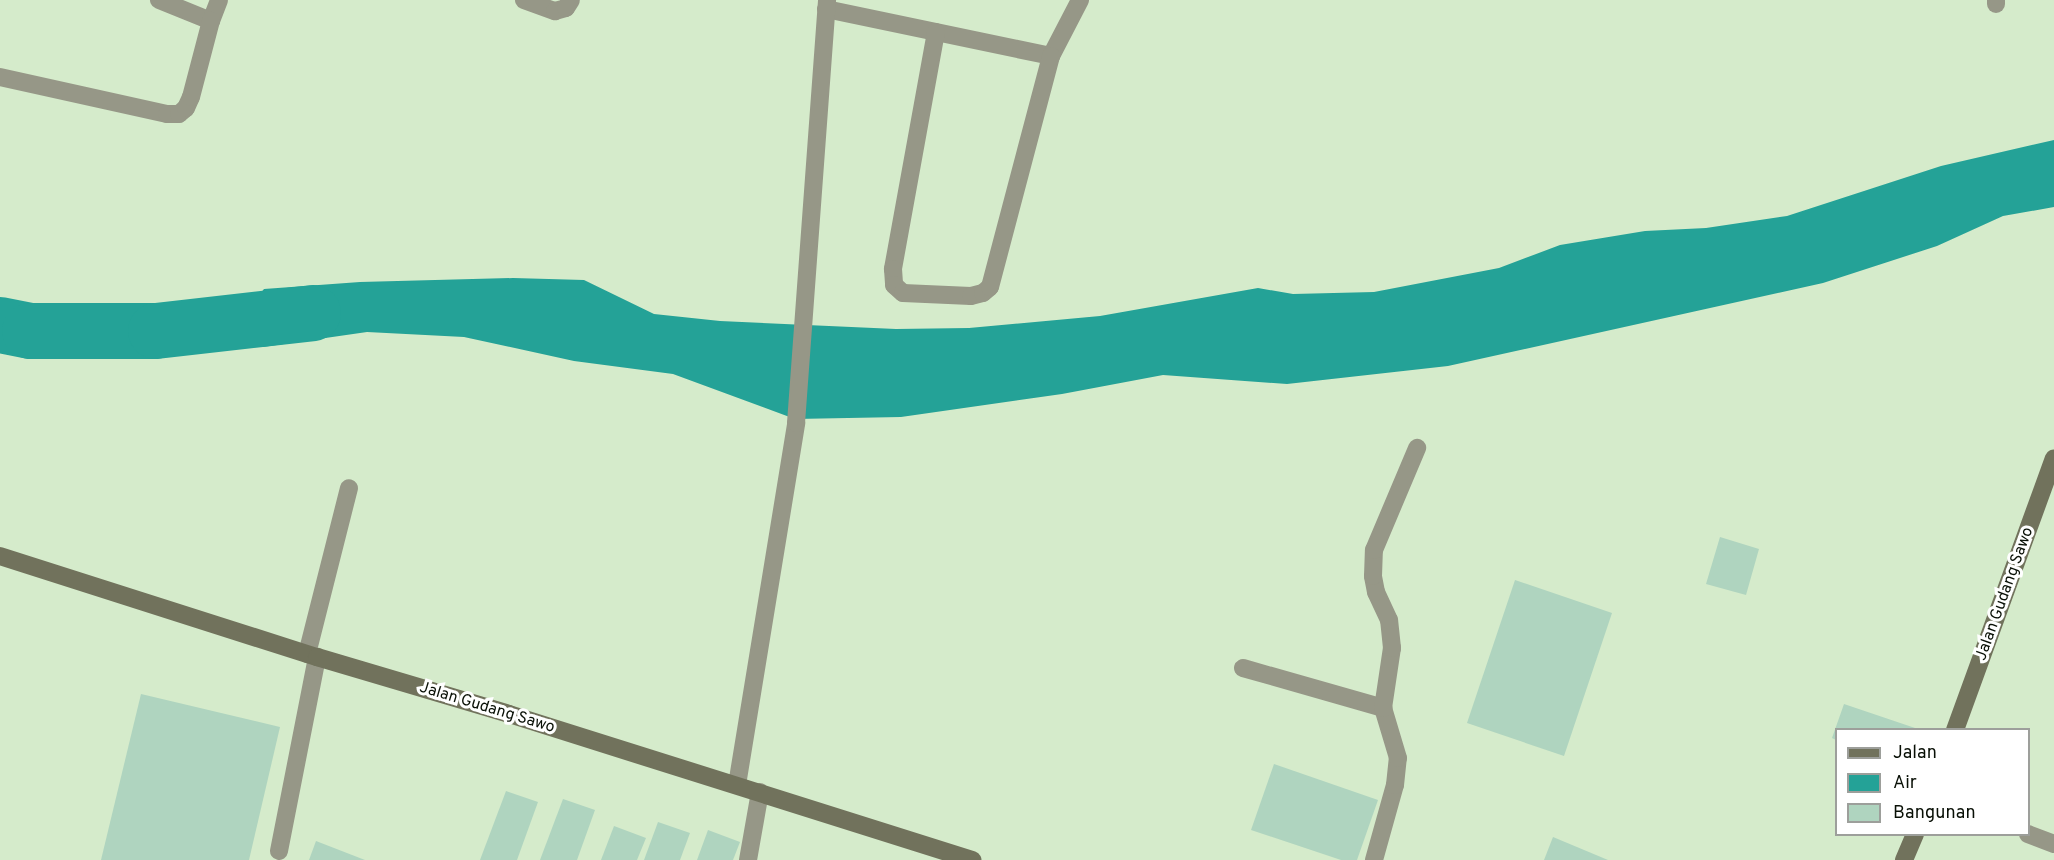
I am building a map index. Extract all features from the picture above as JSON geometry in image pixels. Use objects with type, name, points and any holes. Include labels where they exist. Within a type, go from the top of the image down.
[{"type":"street","points":[[159,0],[211,21]]},
{"type":"street","points":[[0,78],[167,114],[179,114],[186,108],[191,97],[211,21],[219,0]]},
{"type":"street","points":[[524,0],[555,11],[566,8],[571,0]]},
{"type":"street","points":[[936,32],[893,269],[894,285],[903,293],[971,296],[983,293],[990,287],[1051,56],[1080,0]]},
{"type":"street","points":[[737,785],[796,423],[827,5],[936,32],[1051,56]]},
{"type":"street","points":[[1374,860],[1395,785],[1398,758],[1383,708],[1392,648],[1389,620],[1376,592],[1373,576],[1374,550],[1417,448]]},
{"type":"street","name":"Jalan Gudang Sawo","points":[[1955,728],[2054,458]]},
{"type":"street","points":[[279,851],[312,656],[349,488]]},
{"type":"street","name":"Jalan Gudang Sawo","points":[[0,556],[312,656],[760,792],[973,860]]},
{"type":"street","points":[[1243,668],[1383,708]]},
{"type":"street","points":[[748,860],[760,792]]},
{"type":"street","points":[[2030,835],[2054,844]]},
{"type":"street","points":[[1904,860],[1914,836]]},
{"type":"water","points":[[2054,140],[2054,207],[2003,216],[1937,246],[1823,283],[1448,366],[1287,384],[1163,375],[1062,394],[901,417],[795,419],[673,374],[574,361],[464,337],[367,332],[263,347],[237,322],[264,289],[360,282],[513,278],[584,280],[654,314],[720,321],[896,329],[969,328],[1100,316],[1258,288],[1293,294],[1374,292],[1499,268],[1560,245],[1645,231],[1706,228],[1787,216],[1941,166]]},
{"type":"building","points":[[1720,537],[1759,549],[1746,595],[1706,584]]},
{"type":"building","points":[[1515,580],[1612,613],[1564,756],[1467,723]]},
{"type":"building","points":[[141,694],[280,727],[249,860],[101,860]]},
{"type":"building","points":[[1844,704],[1915,728],[1836,728]]},
{"type":"building","points":[[1274,764],[1378,800],[1357,860],[1341,860],[1251,830]]},
{"type":"building","points":[[506,791],[538,802],[517,860],[480,860]]},
{"type":"building","points":[[563,799],[595,810],[577,860],[540,860]]},
{"type":"building","points":[[658,822],[690,833],[680,860],[644,860]]},
{"type":"building","points":[[614,826],[646,838],[637,860],[601,860]]},
{"type":"building","points":[[708,830],[740,842],[733,860],[697,860]]},
{"type":"building","points":[[1553,837],[1608,860],[1544,860]]},
{"type":"building","points":[[316,841],[365,860],[309,860]]},
{"type":"waterway","points":[[0,325],[30,331],[156,331],[313,313]]}]
